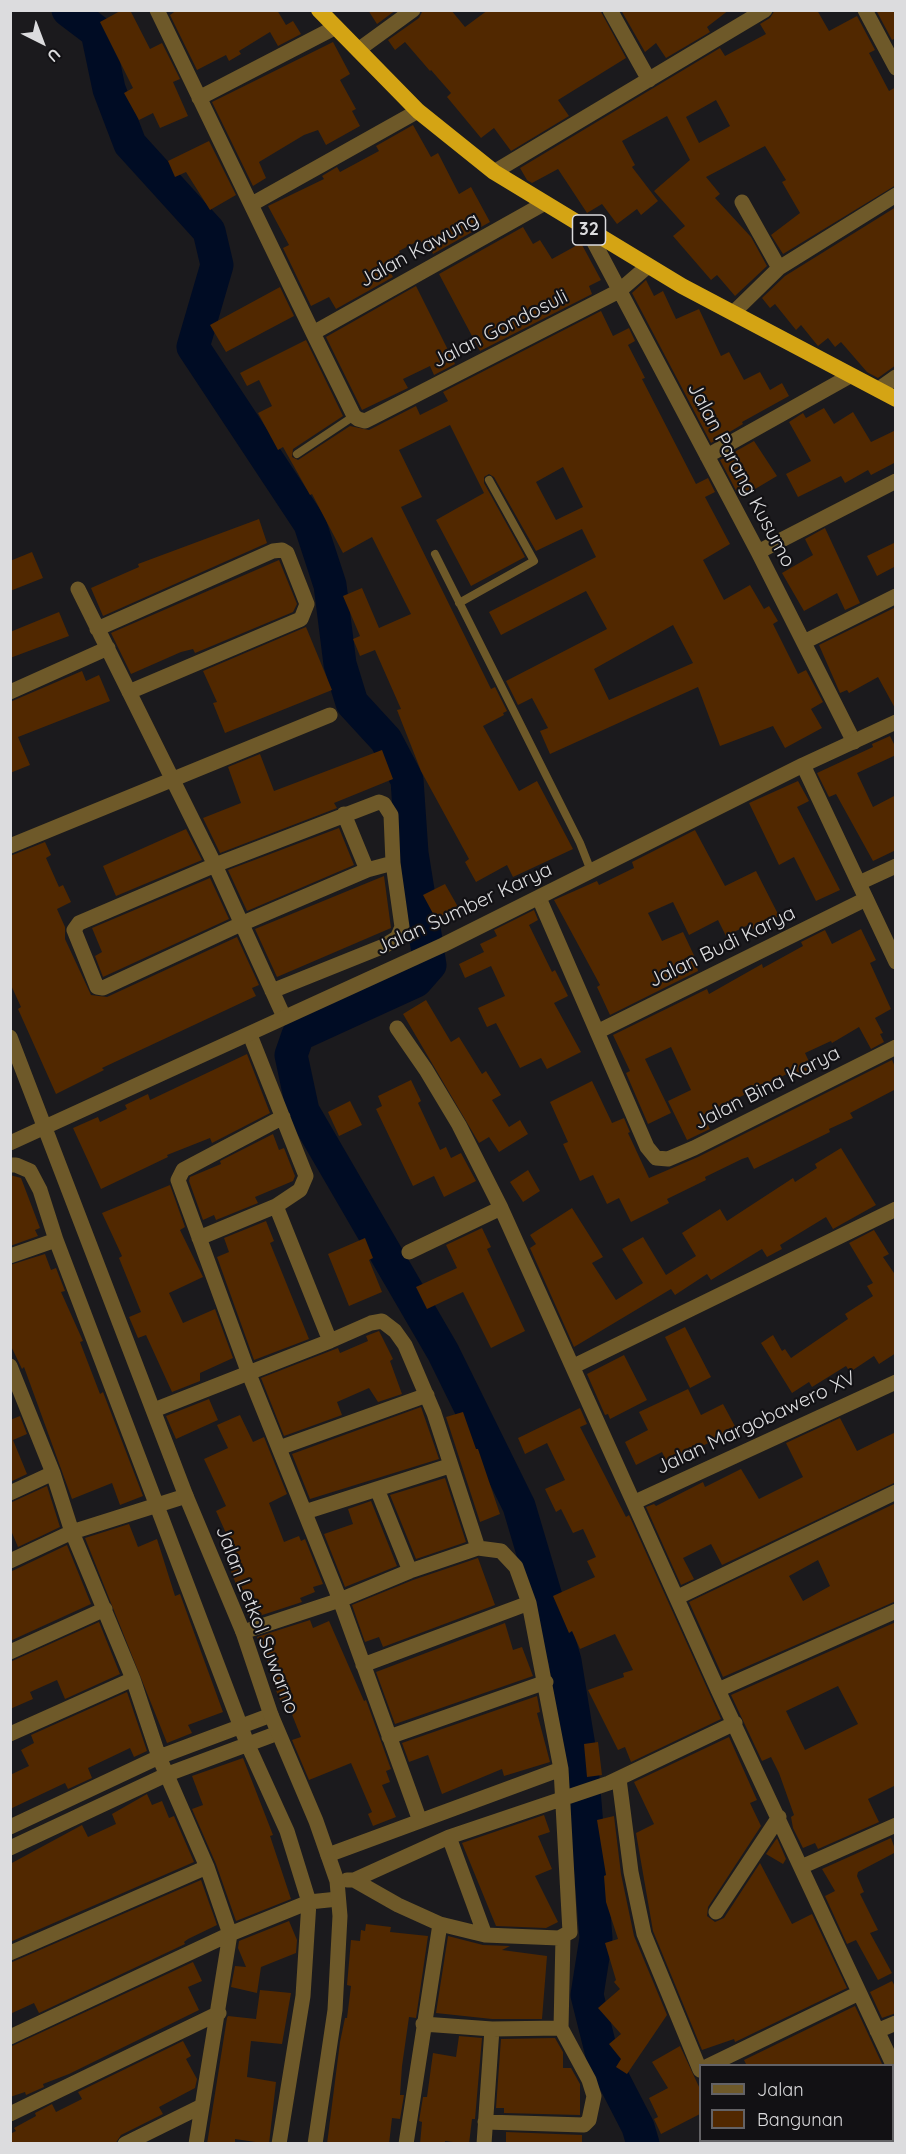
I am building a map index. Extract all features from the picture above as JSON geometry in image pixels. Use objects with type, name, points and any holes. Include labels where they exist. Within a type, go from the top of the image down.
[{"type":"highway","name":"32","points":[[319,10],[418,111],[494,172],[648,266],[896,399]]},
{"type":"street","points":[[157,10],[313,333],[360,418]]},
{"type":"street","points":[[358,50],[413,10]]},
{"type":"street","points":[[610,10],[649,80]]},
{"type":"street","points":[[494,172],[765,10]]},
{"type":"street","points":[[865,10],[890,47],[896,68]]},
{"type":"street","points":[[199,98],[336,27]]},
{"type":"street","points":[[252,204],[418,111]]},
{"type":"street","points":[[734,312],[779,268],[896,195]]},
{"type":"street","points":[[742,202],[779,268]]},
{"type":"street","name":"Jalan Kawung","points":[[313,333],[545,203]]},
{"type":"street","name":"Jalan Parang Kusumo","points":[[587,229],[758,552],[854,742]]},
{"type":"street","name":"Jalan Gondosuli","points":[[360,418],[619,291],[648,266]]},
{"type":"street","points":[[707,456],[850,376]]},
{"type":"street","points":[[879,389],[896,377]]},
{"type":"street","points":[[758,552],[896,481]]},
{"type":"street","points":[[97,628],[273,551],[282,550],[287,553],[307,604],[301,618],[129,692]]},
{"type":"street","points":[[78,589],[215,865],[284,1017]]},
{"type":"street","points":[[804,642],[896,596]]},
{"type":"street","points":[[10,692],[108,648]]},
{"type":"street","points":[[10,846],[330,715]]},
{"type":"street","name":"Jalan Sumber Karya","points":[[10,1143],[443,945],[803,765],[896,722]]},
{"type":"street","points":[[803,765],[896,962]]},
{"type":"street","points":[[272,991],[384,946],[397,938],[402,927],[393,863],[391,815],[384,804],[379,802],[344,814],[215,865],[76,925],[74,930],[97,987],[102,988],[241,924],[367,870],[393,863]]},
{"type":"street","points":[[344,814],[367,870]]},
{"type":"street","points":[[859,883],[896,866]]},
{"type":"street","points":[[539,898],[597,1032]]},
{"type":"street","name":"Jalan Budi Karya","points":[[597,1032],[866,899]]},
{"type":"street","points":[[397,1028],[426,1070],[459,1125],[501,1208],[718,1690],[893,2064]]},
{"type":"street","name":"Jalan Bina Karya","points":[[597,1032],[647,1147],[656,1158],[668,1159],[896,1047]]},
{"type":"street","points":[[199,1238],[276,1206],[300,1190],[306,1176],[250,1035]]},
{"type":"street","name":"Jalan Letkol Suwarno","points":[[10,1037],[186,1496],[243,1632],[271,1715],[328,1855],[336,1881],[339,1956],[335,2010],[315,2144]]},
{"type":"street","points":[[283,1118],[179,1175],[199,1238],[249,1374],[340,1600],[420,1821]]},
{"type":"street","points":[[10,1165],[16,1164],[30,1171],[40,1190],[56,1240],[240,1725],[287,1831],[309,1902],[303,1996],[279,2144]]},
{"type":"street","points":[[276,1206],[330,1341]]},
{"type":"street","points":[[409,1252],[501,1208]]},
{"type":"street","points":[[574,1366],[896,1209]]},
{"type":"street","points":[[10,1256],[56,1240]]},
{"type":"street","points":[[154,1410],[249,1374],[371,1323],[388,1324],[405,1345],[427,1395],[478,1548]]},
{"type":"street","points":[[10,1366],[17,1406],[53,1473],[72,1532],[133,1679],[159,1757],[207,1867],[230,1934],[196,2144]]},
{"type":"street","name":"Jalan Margobawero XV","points":[[635,1502],[896,1382]]},
{"type":"street","points":[[279,1448],[427,1395]]},
{"type":"street","points":[[304,1512],[449,1466]]},
{"type":"street","points":[[10,1493],[53,1473]]},
{"type":"street","points":[[377,1489],[410,1571]]},
{"type":"street","points":[[678,1597],[896,1492]]},
{"type":"street","points":[[10,1561],[72,1532],[186,1496]]},
{"type":"street","points":[[243,1632],[340,1600],[410,1571],[478,1548],[489,1548],[508,1556],[516,1567],[529,1603],[561,1769],[569,1796],[570,1932],[563,1937],[485,1935],[440,1924],[398,1905],[354,1880]]},
{"type":"street","points":[[363,1665],[529,1603]]},
{"type":"street","points":[[10,1652],[105,1609]]},
{"type":"street","points":[[718,1690],[896,1611]]},
{"type":"street","points":[[10,1734],[133,1679]]},
{"type":"street","points":[[388,1737],[546,1682]]},
{"type":"street","points":[[10,1827],[159,1757],[271,1715]]},
{"type":"street","points":[[336,1881],[354,1880],[449,1837],[614,1781],[735,1723]]},
{"type":"street","points":[[10,1848],[168,1774],[278,1733]]},
{"type":"street","points":[[328,1855],[561,1769]]},
{"type":"street","points":[[614,1781],[644,1934],[699,2067]]},
{"type":"street","points":[[716,1912],[778,1817]]},
{"type":"street","points":[[801,1867],[896,1826]]},
{"type":"street","points":[[449,1837],[485,1935]]},
{"type":"street","points":[[10,1953],[207,1867]]},
{"type":"street","points":[[10,2037],[230,1934],[309,1902],[338,1899]]},
{"type":"street","points":[[406,2144],[440,1924]]},
{"type":"street","points":[[485,2122],[584,2125],[590,2120],[594,2096],[589,2080],[561,2028],[563,1937]]},
{"type":"street","points":[[712,2064],[859,1993]]},
{"type":"street","points":[[10,2114],[219,2013]]},
{"type":"street","points":[[877,2031],[896,2023]]},
{"type":"street","points":[[423,2024],[492,2029],[561,2028]]},
{"type":"street","points":[[484,2144],[492,2029]]},
{"type":"street","points":[[125,2144],[202,2106]]},
{"type":"lane","points":[[297,454],[360,418]]},
{"type":"lane","points":[[459,603],[534,561],[489,480]]},
{"type":"lane","points":[[435,554],[580,843],[591,871]]},
{"type":"building","points":[[122,10],[130,10],[150,49],[162,43],[180,79],[173,82],[188,116],[160,128],[153,113],[139,120],[124,93],[133,88],[100,22]]},
{"type":"building","points":[[177,10],[277,10],[286,25],[293,21],[301,34],[278,46],[270,32],[239,51],[241,54],[229,61],[226,55],[197,70],[170,15]]},
{"type":"building","points":[[368,10],[396,10],[377,24]]},
{"type":"building","points":[[423,10],[451,10],[465,27],[488,10],[600,10],[626,58],[558,100],[569,116],[511,151],[494,128],[481,138],[447,97],[451,93],[405,42],[395,50],[388,40],[419,18]]},
{"type":"building","points":[[621,10],[729,10],[707,27],[710,32],[666,58],[656,43],[645,52]]},
{"type":"building","points":[[775,10],[817,10],[829,31],[857,16],[875,50],[869,53],[889,91],[896,87],[896,185],[783,254],[771,235],[800,213],[782,182],[786,180],[765,146],[706,177],[720,194],[715,198],[751,237],[767,266],[735,296],[717,275],[711,280],[673,236],[685,226],[654,191],[690,160],[667,116],[622,141],[635,165],[632,167],[658,201],[641,215],[637,209],[617,224],[602,204],[587,213],[558,169],[532,183],[527,180],[520,168],[720,48],[725,56],[766,34],[760,24],[770,18]],"holes":[[[716,100],[730,126],[699,143],[686,117]]]},
{"type":"building","points":[[876,10],[896,10],[896,38],[892,40]]},
{"type":"building","points":[[333,42],[350,74],[340,80],[356,109],[352,111],[360,126],[326,145],[318,130],[304,135],[259,162],[266,178],[253,186],[212,102]]},
{"type":"building","points":[[413,125],[431,157],[438,153],[459,194],[471,187],[490,222],[433,254],[426,241],[422,243],[420,240],[399,251],[401,255],[386,264],[393,277],[336,309],[329,297],[311,306],[283,248],[289,245],[268,206],[324,179],[322,176],[337,167],[340,172],[379,151],[376,146]]},
{"type":"building","points":[[209,141],[236,195],[210,210],[186,172],[175,177],[168,161]]},
{"type":"building","points":[[896,207],[896,365],[878,378],[867,372],[841,342],[835,347],[828,338],[818,346],[801,325],[796,330],[775,304],[770,308],[762,298],[785,276]]},
{"type":"building","points":[[523,227],[533,244],[540,240],[552,259],[581,243],[601,280],[589,286],[592,294],[480,351],[439,274]]},
{"type":"building","points":[[646,280],[654,296],[663,291],[676,319],[699,309],[721,356],[729,352],[744,380],[760,372],[770,390],[782,383],[789,396],[742,422],[743,424],[711,443],[632,293]]},
{"type":"building","points":[[416,286],[455,364],[434,375],[430,366],[403,379],[408,388],[362,410],[326,337]]},
{"type":"building","points":[[280,287],[294,316],[226,352],[210,325]]},
{"type":"building","points":[[601,311],[613,336],[629,328],[635,341],[628,345],[645,378],[642,379],[696,484],[708,478],[715,492],[705,497],[730,544],[703,560],[724,600],[750,585],[764,609],[769,606],[778,621],[773,624],[798,674],[806,670],[823,702],[811,709],[822,728],[785,748],[773,726],[720,746],[698,687],[550,754],[540,731],[548,728],[532,698],[518,705],[506,681],[607,629],[586,591],[501,635],[489,612],[596,557],[582,529],[536,551],[494,477],[489,474],[484,477],[484,483],[525,557],[471,586],[436,520],[484,493],[450,425],[399,450],[422,497],[401,507],[491,689],[495,687],[507,711],[503,713],[504,715],[483,726],[519,791],[537,781],[573,849],[513,877],[507,865],[476,882],[465,862],[469,859],[421,771],[397,710],[401,709],[375,650],[360,656],[353,639],[360,636],[343,596],[362,588],[379,628],[411,614],[372,537],[343,553],[312,494],[310,495],[283,447],[278,450],[258,413],[272,406],[259,380],[247,386],[240,373],[306,340],[343,416],[293,449],[292,457],[298,460],[350,426],[369,430],[416,406],[420,415],[448,401],[443,392]],"holes":[[[563,467],[583,507],[556,520],[536,482]],[[673,625],[693,663],[609,700],[594,669]]]},
{"type":"building","points":[[824,408],[834,424],[853,412],[871,442],[896,430],[896,462],[871,475],[868,470],[845,483],[841,476],[798,497],[786,474],[811,461],[789,422],[803,413],[806,418]]},
{"type":"building","points":[[754,441],[777,476],[740,498],[720,460]]},
{"type":"building","points":[[259,519],[267,543],[103,616],[91,588],[139,567],[138,564]]},
{"type":"building","points":[[825,528],[860,603],[845,610],[837,593],[804,611],[782,573],[813,555],[805,539]]},
{"type":"building","points":[[896,542],[896,566],[877,576],[867,556]]},
{"type":"building","points":[[32,552],[43,578],[10,591],[10,561]]},
{"type":"building","points":[[279,560],[297,604],[293,612],[195,653],[193,649],[181,652],[131,674],[111,633]]},
{"type":"building","points":[[896,607],[896,710],[878,677],[849,693],[847,690],[840,693],[819,645]]},
{"type":"building","points":[[59,612],[69,636],[10,658],[10,632]]},
{"type":"building","points":[[306,627],[332,690],[225,733],[213,703],[217,702],[203,671]]},
{"type":"building","points":[[82,671],[86,681],[99,675],[110,701],[18,737],[30,765],[10,773],[10,702]]},
{"type":"building","points":[[890,736],[896,748],[896,755],[857,773],[873,807],[896,795],[896,850],[873,861],[836,794],[829,797],[817,773],[873,747],[872,744]]},
{"type":"building","points":[[382,750],[393,779],[334,803],[337,808],[220,853],[203,818],[241,803],[228,767],[260,754],[274,791]]},
{"type":"building","points":[[798,781],[809,801],[797,807],[840,890],[816,901],[794,857],[779,865],[749,803]]},
{"type":"building","points":[[339,828],[354,865],[247,911],[228,870]]},
{"type":"building","points":[[186,829],[202,860],[116,896],[103,866]]},
{"type":"building","points":[[695,830],[725,886],[756,871],[779,916],[753,929],[750,924],[726,936],[718,920],[689,935],[673,902],[648,913],[662,941],[683,932],[699,966],[698,971],[610,1015],[597,987],[600,985],[554,900],[597,881],[599,885],[634,868],[632,862]]},
{"type":"building","points":[[45,842],[51,855],[46,858],[59,887],[63,885],[71,902],[57,909],[65,927],[65,939],[91,995],[107,997],[237,937],[259,985],[252,988],[256,996],[102,1068],[104,1070],[56,1094],[18,1009],[21,1007],[10,983],[10,856]]},
{"type":"building","points":[[384,876],[391,928],[277,977],[255,929]]},
{"type":"building","points":[[210,878],[229,919],[103,977],[95,956],[102,952],[92,928]]},
{"type":"building","points":[[445,884],[458,907],[436,919],[423,895]]},
{"type":"building","points":[[534,910],[538,920],[529,925],[552,972],[555,970],[568,996],[554,1003],[581,1052],[547,1069],[541,1058],[520,1068],[496,1023],[487,1027],[478,1008],[505,996],[491,966],[465,978],[459,964],[484,952],[480,944],[497,936],[494,930]]},
{"type":"building","points":[[861,929],[876,960],[870,963],[891,1009],[875,1018],[883,1033],[880,1034],[884,1042],[871,1049],[859,1027],[832,1043],[831,1041],[805,1053],[812,1068],[795,1076],[793,1071],[703,1115],[710,1129],[687,1140],[668,1101],[691,1090],[671,1047],[645,1059],[671,1113],[648,1124],[626,1073],[630,1071],[613,1035],[707,989],[709,994],[762,964],[763,968],[803,946],[801,942],[825,930],[832,944]]},
{"type":"building","points":[[426,1000],[451,1042],[459,1037],[482,1074],[486,1071],[501,1095],[492,1100],[509,1127],[520,1120],[528,1134],[499,1152],[489,1137],[479,1143],[403,1014]]},
{"type":"building","points":[[247,1054],[270,1113],[212,1143],[210,1138],[167,1155],[168,1157],[101,1189],[73,1128],[98,1117],[100,1122],[127,1109],[125,1105],[148,1094],[150,1100]]},
{"type":"building","points":[[892,1060],[896,1069],[896,1089],[850,1113],[853,1118],[829,1129],[830,1132],[754,1169],[748,1157],[742,1159],[705,1177],[706,1180],[667,1199],[669,1203],[631,1222],[619,1198],[607,1204],[593,1175],[580,1181],[563,1144],[568,1142],[550,1102],[592,1081],[612,1123],[624,1118],[630,1132],[628,1133],[649,1178],[698,1157]]},
{"type":"building","points":[[411,1080],[421,1101],[418,1103],[440,1150],[446,1147],[451,1158],[461,1153],[476,1181],[444,1197],[434,1176],[413,1186],[376,1109],[382,1106],[378,1096]]},
{"type":"building","points":[[350,1101],[362,1125],[339,1136],[328,1112]]},
{"type":"building","points":[[273,1134],[279,1150],[284,1148],[295,1176],[293,1181],[255,1197],[258,1203],[216,1220],[214,1215],[203,1220],[189,1181],[190,1177],[221,1164],[220,1161]]},
{"type":"building","points":[[841,1148],[876,1205],[833,1229],[826,1217],[780,1245],[782,1249],[767,1257],[762,1249],[711,1280],[707,1274],[675,1295],[671,1289],[574,1347],[530,1248],[536,1244],[530,1235],[572,1208],[603,1257],[592,1263],[616,1300],[643,1283],[622,1249],[643,1237],[666,1275],[696,1256],[682,1233],[720,1209],[727,1221],[793,1178],[795,1182],[817,1168],[815,1164]]},
{"type":"building","points":[[528,1170],[540,1191],[523,1202],[510,1182]]},
{"type":"building","points":[[10,1175],[21,1178],[40,1228],[35,1230],[38,1236],[10,1246]]},
{"type":"building","points":[[170,1185],[185,1227],[180,1230],[203,1277],[169,1293],[183,1323],[215,1309],[233,1358],[200,1373],[200,1381],[172,1392],[146,1335],[138,1338],[129,1317],[141,1312],[119,1258],[122,1256],[102,1213]]},
{"type":"building","points":[[266,1221],[274,1241],[270,1243],[309,1339],[254,1360],[217,1257],[229,1252],[224,1238]]},
{"type":"building","points":[[482,1228],[491,1247],[487,1249],[525,1331],[491,1348],[463,1292],[427,1309],[416,1287],[457,1268],[446,1245]]},
{"type":"building","points":[[874,1230],[889,1254],[883,1257],[896,1276],[896,1353],[879,1364],[874,1356],[850,1372],[846,1366],[812,1387],[809,1382],[792,1393],[761,1343],[773,1335],[782,1351],[785,1349],[791,1358],[848,1319],[845,1314],[873,1296],[867,1286],[873,1283],[849,1243]]},
{"type":"building","points":[[365,1238],[373,1258],[369,1260],[382,1292],[349,1306],[328,1254]]},
{"type":"building","points":[[45,1254],[51,1270],[56,1268],[65,1291],[61,1292],[83,1341],[80,1342],[100,1394],[103,1392],[143,1496],[120,1505],[112,1483],[72,1499],[24,1367],[22,1369],[10,1344],[10,1265]]},
{"type":"building","points":[[685,1327],[711,1377],[690,1388],[665,1337]]},
{"type":"building","points":[[379,1331],[393,1359],[390,1361],[402,1394],[378,1402],[369,1388],[337,1402],[342,1415],[284,1436],[261,1378],[338,1348],[340,1353],[368,1341],[366,1336]]},
{"type":"building","points":[[624,1355],[647,1400],[610,1419],[608,1414],[605,1415],[587,1374]]},
{"type":"building","points":[[688,1389],[701,1415],[723,1404],[737,1430],[667,1462],[662,1452],[636,1465],[625,1442],[648,1430],[639,1412]]},
{"type":"building","points":[[209,1399],[218,1420],[176,1439],[166,1416]]},
{"type":"building","points":[[421,1407],[439,1459],[310,1499],[292,1454]]},
{"type":"building","points":[[580,1408],[587,1424],[580,1427],[626,1517],[629,1515],[721,1719],[631,1762],[625,1747],[618,1750],[588,1690],[624,1677],[623,1673],[633,1670],[615,1634],[580,1649],[572,1631],[569,1633],[553,1596],[595,1577],[587,1561],[596,1557],[583,1529],[573,1533],[561,1509],[556,1512],[545,1489],[565,1480],[547,1443],[525,1454],[518,1438]]},
{"type":"building","points":[[463,1412],[500,1514],[480,1522],[446,1417]]},
{"type":"building","points":[[240,1415],[253,1442],[264,1437],[287,1494],[269,1503],[284,1542],[299,1536],[301,1541],[305,1539],[323,1584],[313,1587],[315,1592],[300,1598],[302,1602],[250,1619],[228,1564],[238,1560],[216,1511],[226,1506],[204,1459],[228,1448],[217,1425]]},
{"type":"building","points":[[20,1416],[27,1434],[13,1440],[27,1474],[10,1482],[10,1420]]},
{"type":"building","points":[[840,1418],[857,1451],[896,1432],[896,1482],[722,1565],[711,1544],[683,1558],[694,1579],[681,1585],[646,1507],[654,1504],[656,1506],[703,1482],[705,1487],[741,1469],[759,1499],[803,1477],[786,1443]]},
{"type":"building","points":[[445,1478],[466,1542],[416,1559],[390,1495]]},
{"type":"building","points":[[47,1486],[60,1527],[18,1547],[10,1528],[10,1503]]},
{"type":"building","points":[[371,1501],[397,1566],[345,1587],[324,1534],[353,1524],[348,1509]]},
{"type":"building","points":[[896,1503],[896,1601],[723,1677],[689,1602]],"holes":[[[818,1560],[830,1586],[803,1601],[789,1576]]]},
{"type":"building","points":[[129,1524],[138,1547],[157,1539],[175,1596],[180,1594],[223,1712],[188,1725],[192,1733],[167,1743],[85,1538]]},
{"type":"building","points":[[67,1545],[91,1604],[10,1641],[10,1572]]},
{"type":"building","points":[[478,1558],[495,1605],[383,1647],[379,1637],[365,1642],[352,1605],[413,1580]]},
{"type":"building","points":[[310,1620],[313,1628],[329,1621],[364,1701],[366,1700],[391,1769],[386,1771],[390,1782],[382,1785],[396,1817],[373,1826],[368,1814],[372,1812],[351,1763],[309,1780],[292,1740],[301,1737],[289,1707],[284,1709],[275,1688],[278,1687],[257,1637]]},
{"type":"building","points":[[99,1622],[120,1674],[65,1699],[57,1680],[30,1692],[33,1699],[10,1709],[10,1662]]},
{"type":"building","points":[[896,1622],[896,1785],[868,1799],[879,1822],[818,1849],[815,1843],[803,1848],[793,1828],[791,1817],[794,1815],[779,1773],[771,1757],[762,1761],[731,1695]],"holes":[[[838,1686],[858,1724],[805,1750],[786,1711]]]},
{"type":"building","points":[[505,1623],[513,1650],[522,1647],[533,1676],[395,1724],[376,1672]]},
{"type":"building","points":[[127,1692],[147,1751],[134,1757],[130,1748],[88,1768],[92,1778],[68,1789],[65,1783],[10,1809],[10,1775],[29,1766],[21,1750],[34,1743],[31,1735]]},
{"type":"building","points":[[537,1696],[540,1712],[537,1713],[550,1762],[504,1776],[502,1769],[442,1794],[428,1755],[409,1762],[402,1743]]},
{"type":"building","points":[[729,1737],[757,1800],[750,1803],[761,1826],[708,1907],[707,1916],[715,1922],[724,1918],[760,1863],[792,1924],[812,1914],[847,1988],[735,2042],[734,2039],[702,2050],[653,1931],[636,1833],[654,1824],[634,1782]]},
{"type":"building","points":[[598,1742],[602,1775],[587,1777],[584,1744]]},
{"type":"building","points":[[243,1758],[273,1835],[270,1836],[291,1899],[236,1921],[216,1864],[192,1809],[203,1805],[192,1776]]},
{"type":"building","points":[[147,1794],[152,1805],[162,1801],[169,1818],[174,1816],[194,1862],[10,1942],[10,1864],[82,1825],[88,1837],[116,1824],[112,1814]]},
{"type":"building","points":[[544,1815],[550,1832],[538,1836],[552,1869],[535,1876],[558,1922],[546,1928],[496,1926],[462,1843]]},
{"type":"building","points":[[614,1816],[621,1874],[634,1936],[667,2015],[627,2074],[616,2067],[621,2059],[609,2044],[621,2034],[598,2008],[620,1989],[614,1982],[616,1980],[605,1943],[618,1939],[606,1902],[604,1876],[606,1875],[597,1820]]},
{"type":"building","points":[[777,1838],[786,1859],[783,1864],[766,1854]]},
{"type":"building","points":[[891,1838],[896,1852],[858,1872],[857,1876],[864,1892],[860,1894],[878,1930],[870,1933],[892,1973],[878,1980],[856,1940],[847,1944],[825,1896],[835,1891],[822,1869]]},
{"type":"building","points":[[201,1880],[217,1925],[188,1939],[184,1942],[185,1944],[39,2013],[34,2003],[10,2014],[10,1963]]},
{"type":"building","points":[[289,1921],[297,1940],[296,1953],[261,1967],[257,1993],[231,1987],[235,1966],[246,1967],[238,1948],[239,1941]]},
{"type":"building","points":[[366,1924],[391,1927],[390,1932],[428,1936],[416,2018],[409,2017],[402,2066],[400,2095],[404,2095],[400,2119],[392,2118],[389,2144],[327,2144],[340,2042],[345,2018],[347,2018],[351,1986],[347,1985],[351,1940],[360,1941],[361,1930],[365,1931]]},
{"type":"building","points":[[448,1936],[483,1945],[510,1946],[502,1950],[547,1956],[542,2019],[492,2019],[436,2013]]},
{"type":"building","points":[[193,1962],[202,1981],[188,1987],[199,2010],[69,2074],[43,2084],[44,2087],[26,2095],[25,2092],[10,2097],[10,2047]]},
{"type":"building","points":[[892,1981],[896,1988],[896,2013],[882,2018],[870,1992]]},
{"type":"building","points":[[260,1990],[291,1993],[282,2044],[251,2041],[247,2077],[276,2082],[269,2144],[235,2139],[235,2144],[207,2144],[227,2018],[228,2016],[256,2019]]},
{"type":"building","points":[[855,2006],[882,2064],[746,2064],[744,2060]]},
{"type":"building","points":[[459,2036],[482,2038],[475,2119],[472,2119],[469,2144],[445,2141],[445,2144],[420,2144],[422,2122],[419,2121],[423,2097],[427,2097],[433,2053],[456,2057]]},
{"type":"building","points":[[555,2038],[563,2052],[563,2068],[571,2068],[580,2084],[580,2115],[504,2113],[504,2108],[496,2108],[501,2039]]},
{"type":"building","points":[[183,2041],[191,2056],[186,2059],[197,2079],[195,2088],[159,2107],[163,2114],[121,2135],[115,2144],[10,2144],[10,2134],[16,2131],[14,2128],[36,2116],[35,2113],[52,2104],[56,2112],[82,2099],[78,2092]]},
{"type":"building","points":[[680,2046],[699,2087],[699,2115],[661,2134],[654,2119],[658,2117],[649,2098],[668,2088],[652,2062]]},
{"type":"building","points":[[506,2132],[582,2135],[582,2144],[506,2144]]},
{"type":"waterway","points":[[68,10],[97,32],[109,89],[130,144],[209,231],[217,265],[193,347],[310,524],[330,585],[340,664],[352,703],[386,740],[407,780],[412,853],[430,965],[416,981],[298,1035],[291,1055],[303,1111],[443,1352],[519,1506],[565,1661],[582,1765],[596,1938],[587,1995],[603,2059],[638,2127],[643,2144]]}]
